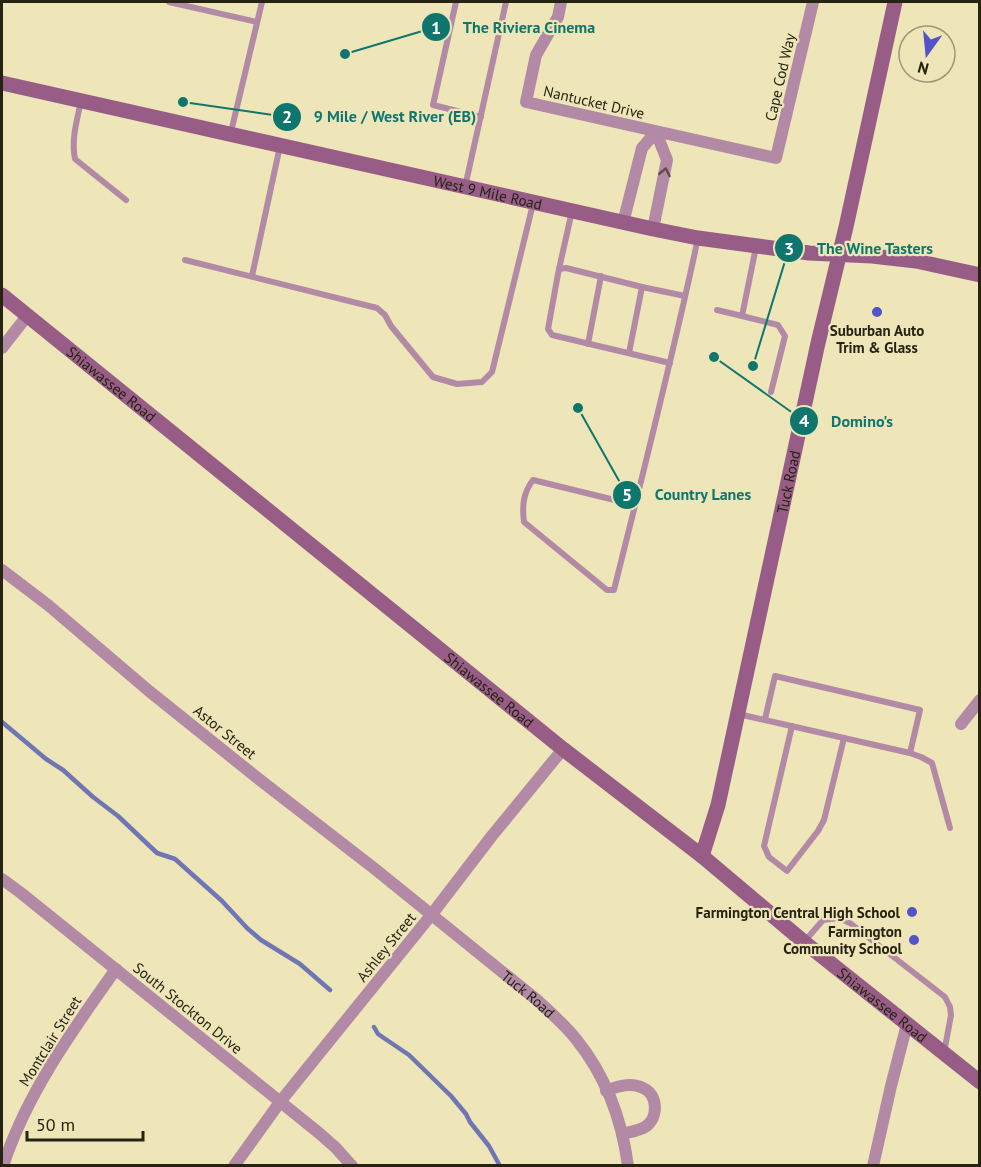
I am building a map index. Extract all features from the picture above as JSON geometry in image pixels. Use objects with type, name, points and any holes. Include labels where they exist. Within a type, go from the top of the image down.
[{"type":"street","name":"Nantucket Drive","points":[[561,2],[558,17],[536,55],[525,102],[776,158]]},
{"type":"street","name":"Cape Cod Way","points":[[776,158],[813,2]]},
{"type":"street","name":"Tuck Road","points":[[702,856],[718,805],[895,2]]},
{"type":"street","name":"West 9 Mile Road","points":[[2,82],[533,203],[698,238],[809,253],[916,261],[980,274]]},
{"type":"street","name":"Nantucket Drive","points":[[623,223],[642,148],[656,132]]},
{"type":"street","name":"Nantucket Drive","points":[[653,229],[667,160],[656,132]]},
{"type":"street","name":"Shiawassee Road","points":[[2,295],[563,749],[702,856],[804,942],[980,1082]]},
{"type":"street","points":[[2,348],[27,316]]},
{"type":"street","name":"Astor Street","points":[[2,570],[48,605],[149,691],[432,914]]},
{"type":"street","points":[[961,724],[980,700]]},
{"type":"street","name":"Ashley Street","points":[[234,1166],[280,1102],[563,749]]},
{"type":"street","name":"South Stockton Drive","points":[[2,879],[319,1133],[352,1166]]},
{"type":"street","name":"Tuck Road","points":[[432,914],[537,1000],[576,1039],[595,1067],[614,1105],[628,1166]]},
{"type":"street","name":"Montclair Street","points":[[3,1166],[34,1095],[76,1026],[116,969]]},
{"type":"street","points":[[873,1166],[908,1024]]},
{"type":"street","points":[[606,1091],[618,1086],[636,1085],[646,1088],[656,1105],[650,1122],[637,1130],[622,1134]]},
{"type":"lane","points":[[169,2],[257,22]]},
{"type":"lane","points":[[231,134],[262,2]]},
{"type":"lane","points":[[456,2],[433,105],[481,117]]},
{"type":"lane","points":[[465,187],[506,2]]},
{"type":"lane","points":[[81,101],[72,149],[75,159],[126,200]]},
{"type":"lane","points":[[252,276],[280,145]]},
{"type":"lane","points":[[185,260],[377,308],[385,315],[391,326],[433,377],[457,384],[482,382],[492,372],[533,203]]},
{"type":"lane","points":[[572,211],[548,329],[559,337],[670,363]]},
{"type":"lane","points":[[635,505],[534,480],[527,488],[522,507],[524,522],[607,590],[614,590],[635,505],[670,363],[698,238]]},
{"type":"lane","points":[[742,316],[756,246]]},
{"type":"lane","points":[[559,269],[566,268],[685,296]]},
{"type":"lane","points":[[588,344],[601,276]]},
{"type":"lane","points":[[629,354],[642,287]]},
{"type":"lane","points":[[717,310],[778,325],[785,336],[771,392]]},
{"type":"lane","points":[[765,719],[775,676],[920,710],[910,753]]},
{"type":"lane","points":[[738,714],[921,757],[932,763],[950,828]]},
{"type":"lane","points":[[792,726],[764,846],[769,857],[787,871],[819,831],[824,820],[844,738]]},
{"type":"lane","points":[[804,942],[823,920],[838,918],[850,923],[945,997],[951,1014],[944,1054]]},
{"type":"waterway","points":[[2,722],[118,816],[157,853],[175,859],[261,940],[300,964],[330,990]]},
{"type":"waterway","points":[[374,1027],[378,1034],[409,1055],[451,1096],[489,1146],[500,1166]]},
{"type":"place","name":"The Riviera Cinema","points":[[345,54]]},
{"type":"place","name":"9 Mile / West River (EB)","points":[[183,102]]},
{"type":"place","name":"Suburban Auto Trim & Glass","points":[[877,312]]},
{"type":"place","name":"Domino's","points":[[714,357]]},
{"type":"place","name":"The Wine Tasters","points":[[753,366]]},
{"type":"place","name":"Country Lanes","points":[[578,408]]},
{"type":"place","name":"Farmington Central High School","points":[[912,912]]},
{"type":"place","name":"Farmington Community School","points":[[914,940]]}]
